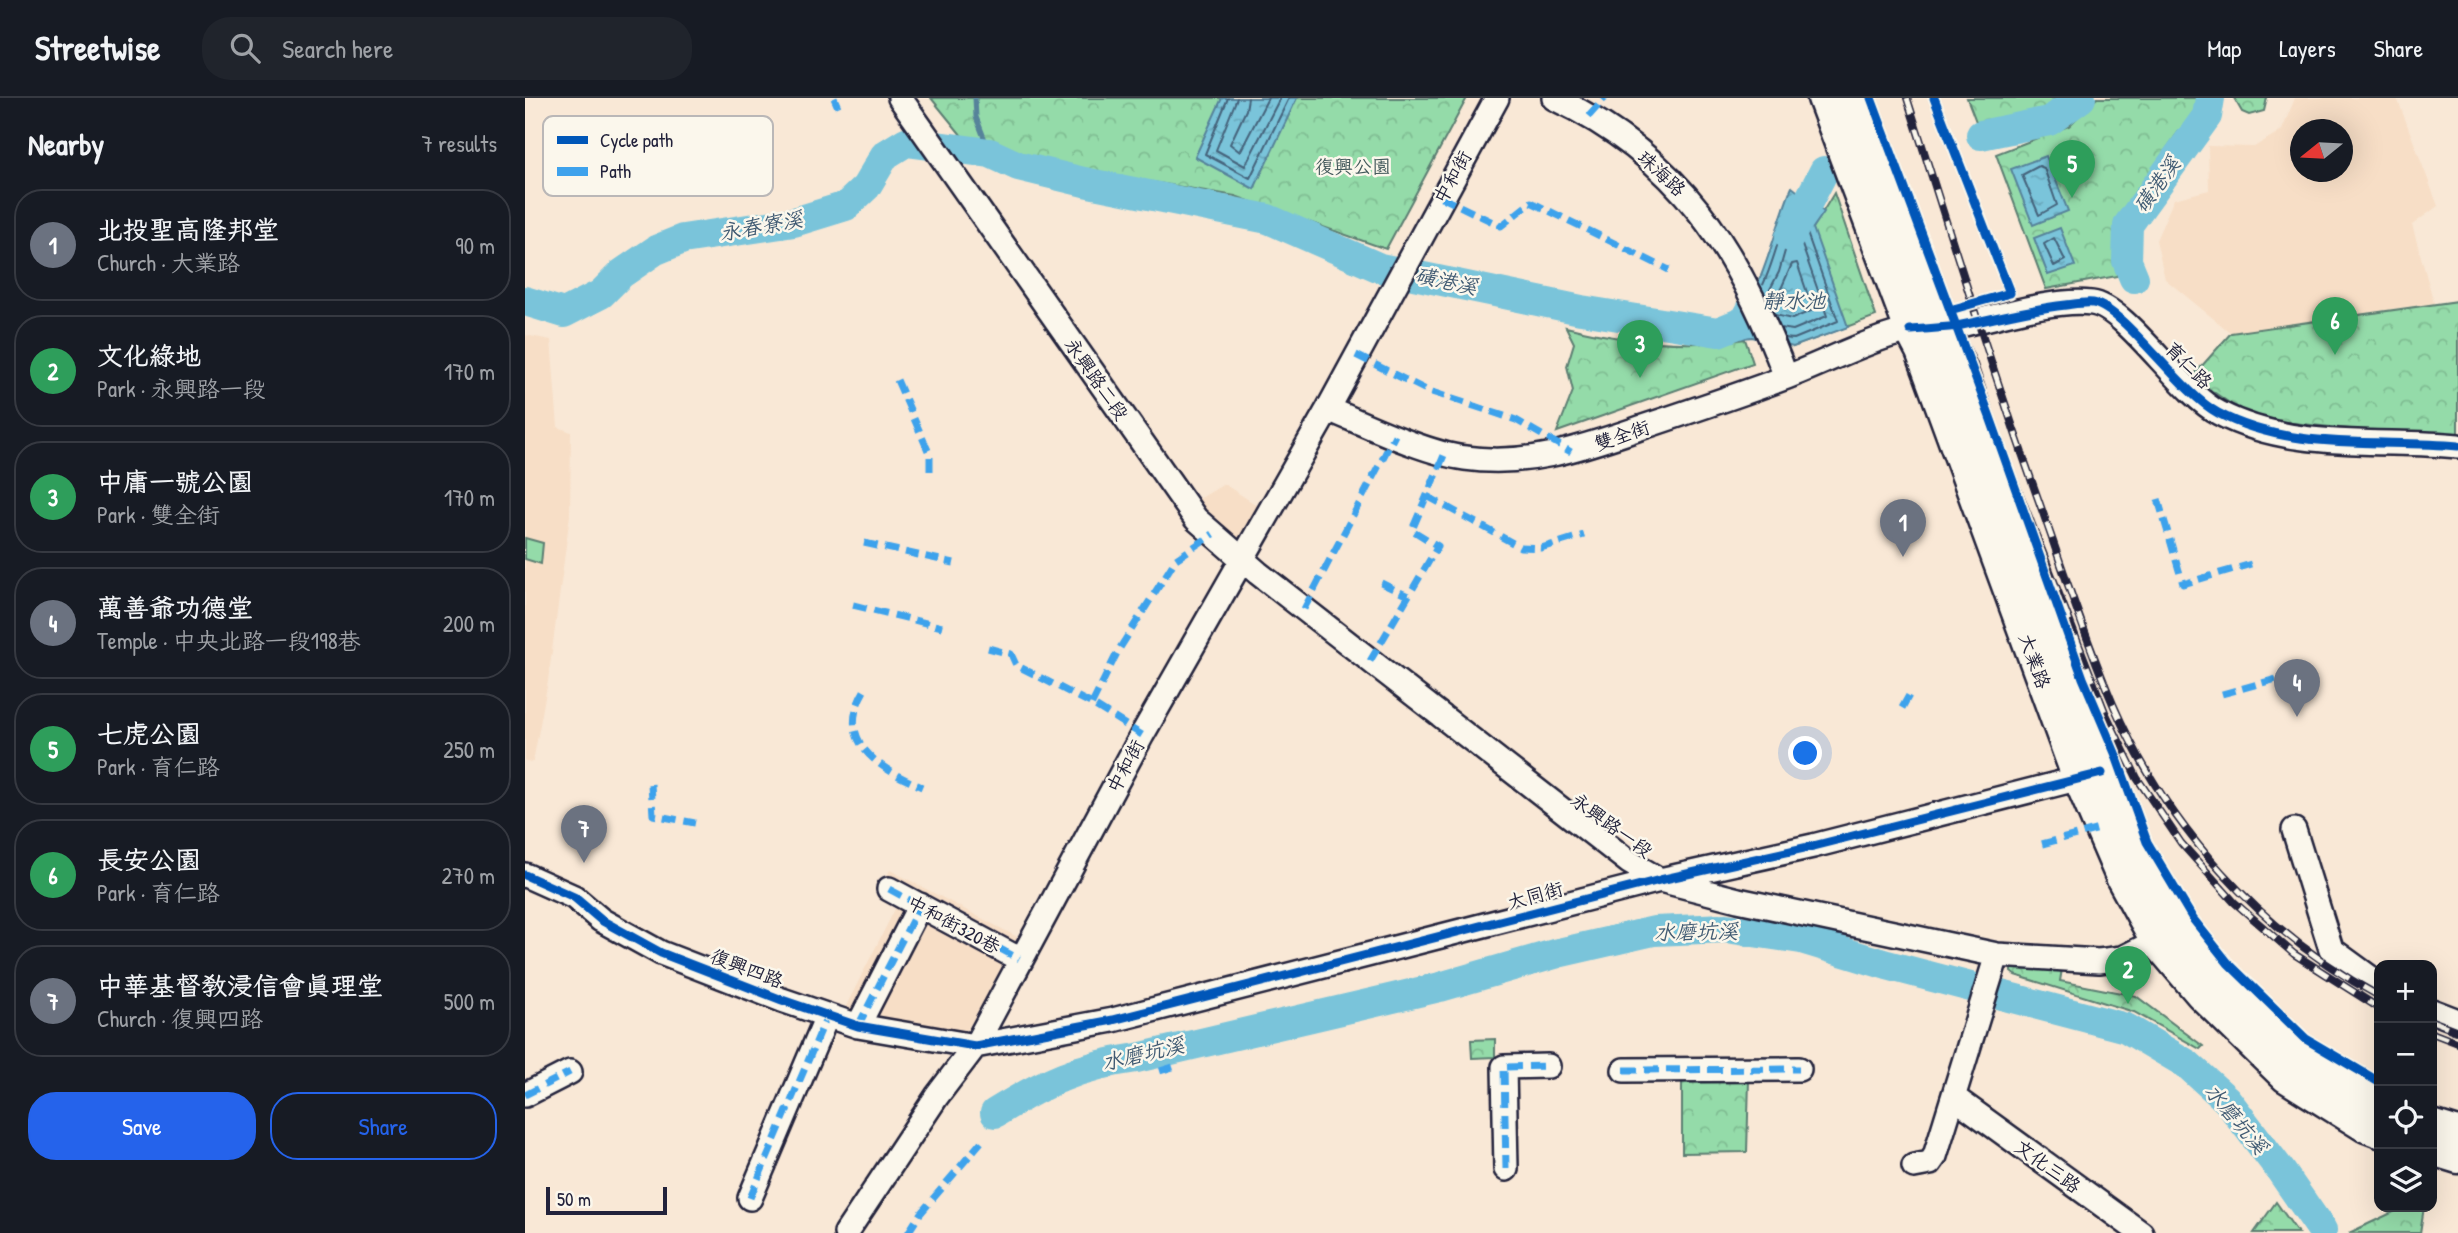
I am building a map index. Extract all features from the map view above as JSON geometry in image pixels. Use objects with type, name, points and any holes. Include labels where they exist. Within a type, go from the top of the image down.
[{"type":"main road","name":"大業路","points":[[1823,98],[1923,329]]},
{"type":"main road","name":"大業路","points":[[1851,98],[1923,329],[1921,351],[2090,776],[2122,879],[2157,941],[2201,995],[2286,1077],[2374,1130]]},
{"type":"main road","name":"大業路","points":[[2090,776],[2141,866],[2218,980],[2312,1066],[2374,1100]]},
{"type":"main road","points":[[2437,1127],[2458,1133]]},
{"type":"main road","points":[[2437,1152],[2458,1158]]},
{"type":"street","name":"永興路二段","points":[[900,98],[1196,519],[1241,560]]},
{"type":"street","name":"中和街","points":[[846,1233],[937,1096],[975,1046],[1019,959],[1328,409],[1497,98]]},
{"type":"street","name":"珠海路","points":[[1554,98],[1613,131],[1673,181],[1709,221],[1743,275],[1786,377]]},
{"type":"street","name":"育仁路","points":[[1923,329],[2028,309],[2092,303],[2111,310],[2205,406],[2234,420],[2260,430],[2355,443],[2458,446]]},
{"type":"street","name":"雙全街","points":[[1328,409],[1462,458],[1502,461],[1571,452],[1786,377],[1889,335],[1923,329]]},
{"type":"street","name":"永興路一段","points":[[1241,560],[1593,834],[1660,880],[1782,911],[1995,959],[2099,961],[2122,958],[2157,941]]},
{"type":"street","name":"大同街","points":[[975,1046],[1113,1020],[1660,880],[1812,846],[2090,776]]},
{"type":"street","points":[[2294,830],[2331,949],[2374,980]]},
{"type":"street","name":"復興四路","points":[[525,875],[574,897],[601,920],[661,953],[858,1026],[975,1046]]},
{"type":"street","name":"中和街320巷","points":[[890,890],[1019,959]]},
{"type":"street","points":[[858,1026],[919,905]]},
{"type":"street","points":[[1914,1166],[1930,1163],[1935,1156],[1955,1098],[1995,959]]},
{"type":"street","points":[[2437,1013],[2458,1021]]},
{"type":"street","points":[[750,1198],[827,1016]]},
{"type":"street","points":[[1506,1169],[1504,1067],[1548,1066]]},
{"type":"street","points":[[1624,1070],[1799,1069]]},
{"type":"street","points":[[525,1095],[570,1072]]},
{"type":"street","name":"文化三路","points":[[1955,1098],[2141,1233]]},
{"type":"shaded area","points":[[2295,98],[2397,98],[2438,206],[2412,225],[2434,303],[2231,333],[2165,279],[2156,240],[2174,199],[2209,190],[2208,146],[2254,147],[2282,130]]},
{"type":"shaded area","points":[[525,335],[551,340],[558,427],[571,432],[570,515],[548,681],[533,762],[525,761]]},
{"type":"shaded area","points":[[1224,484],[1263,509],[1241,546],[1215,525],[1194,502]]},
{"type":"shaded area","points":[[890,870],[1021,939],[961,1040],[841,1016],[896,907],[877,895]]},
{"type":"green space","name":"復興公園","points":[[931,98],[1467,98],[1386,249],[1235,196],[975,152]]},
{"type":"green space","points":[[1967,98],[2067,98],[2054,109],[1980,132]]},
{"type":"green space","points":[[2097,98],[2206,98],[2208,113],[2179,131],[2116,221],[2117,276],[2046,289],[1996,154],[2069,126]]},
{"type":"green space","points":[[2234,98],[2267,98],[2264,111],[2249,115],[2242,112]]},
{"type":"green space","points":[[1834,193],[1876,316],[1793,347],[1813,228]]},
{"type":"green space","points":[[2458,301],[2458,433],[2369,431],[2273,421],[2241,411],[2192,377],[2231,333]]},
{"type":"green space","points":[[1566,327],[1655,342],[1700,343],[1745,339],[1753,363],[1557,432],[1573,391],[1567,366],[1574,343]]},
{"type":"green space","points":[[525,538],[543,543],[541,564],[525,559]]},
{"type":"green space","points":[[2011,963],[2062,969],[2060,981],[2136,996],[2203,1046],[2200,1049],[2134,1012],[2015,975],[2011,972]]},
{"type":"green space","points":[[1495,1039],[1495,1057],[1472,1058],[1471,1040]]},
{"type":"green space","points":[[1682,1080],[1749,1080],[1747,1152],[1682,1153]]},
{"type":"green space","points":[[2276,1202],[2298,1233],[2254,1233]]},
{"type":"green space","points":[[2393,1212],[2423,1212],[2420,1233],[2349,1233]]},
{"type":"water","points":[[1222,98],[1297,98],[1254,189],[1195,157]]},
{"type":"water","points":[[2046,156],[2068,211],[2033,225],[2011,169]]},
{"type":"water","name":"靜水池","points":[[1792,187],[1824,212],[1813,228],[1848,327],[1793,347],[1752,337],[1735,339],[1727,319],[1742,311],[1750,300],[1764,269]]},
{"type":"water","points":[[2060,228],[2075,266],[2048,275],[2034,238]]},
{"type":"waterway","points":[[975,98],[976,117],[990,153]]},
{"type":"waterway","name":"磺港溪","points":[[1981,135],[2049,121],[2081,98]]},
{"type":"waterway","name":"磺港溪","points":[[2134,278],[2127,261],[2128,225],[2207,116],[2210,98]]},
{"type":"waterway","name":"磺港溪","points":[[525,301],[564,313],[601,294],[621,274],[656,250],[683,239],[794,222],[846,206],[866,187],[885,155],[906,142],[990,153],[1018,166],[1084,182],[1268,219],[1380,268],[1581,310],[1718,332],[1745,321],[1757,299]]},
{"type":"waterway","name":"磺港溪","points":[[1790,237],[1824,171]]},
{"type":"waterway","name":"水磨坑溪","points":[[995,1113],[1046,1084],[1116,1061],[1440,987],[1558,953],[1654,931],[1726,928],[1801,939],[1887,965],[2126,1028],[2187,1064],[2227,1100],[2322,1230]]},
{"type":"railway","points":[[1871,98],[1948,307],[1974,364],[2006,458],[2105,712],[2137,778],[2181,843],[2234,902],[2294,954],[2374,1005]]},
{"type":"railway","points":[[1907,98],[1989,356],[2067,583],[2103,680],[2135,749],[2160,793],[2189,834],[2257,908],[2295,941],[2374,993]]},
{"type":"railway","points":[[2437,1023],[2458,1031]]},
{"type":"railway","points":[[2437,1035],[2458,1043]]},
{"type":"marked path","points":[[834,98],[838,107]]},
{"type":"marked path","points":[[1589,116],[1605,98]]},
{"type":"marked path","points":[[1441,197],[1501,226],[1531,202],[1669,270]]},
{"type":"marked path","points":[[1356,355],[1426,390],[1516,420],[1571,452]]},
{"type":"marked path","points":[[897,380],[930,455],[930,475]]},
{"type":"marked path","points":[[1304,609],[1395,435]]},
{"type":"marked path","points":[[1370,661],[1438,546],[1412,530],[1445,453]]},
{"type":"marked path","points":[[1427,496],[1520,547],[1541,548],[1584,535]]},
{"type":"marked path","points":[[2158,499],[2183,584],[2251,564]]},
{"type":"marked path","points":[[1092,704],[1118,651],[1176,559],[1213,534]]},
{"type":"marked path","points":[[864,543],[954,563]]},
{"type":"marked path","points":[[1381,583],[1408,596]]},
{"type":"marked path","points":[[853,605],[942,627]]},
{"type":"marked path","points":[[988,648],[1011,654],[1016,665],[1092,704],[1142,735]]},
{"type":"marked path","points":[[2222,694],[2276,679]]},
{"type":"marked path","points":[[1902,708],[1912,690]]},
{"type":"marked path","points":[[864,691],[856,709],[858,739],[877,762],[922,787]]},
{"type":"marked path","points":[[651,784],[653,815],[695,823]]},
{"type":"marked path","points":[[2042,844],[2099,829]]},
{"type":"marked path","points":[[889,889],[1019,959]]},
{"type":"marked path","points":[[858,1026],[920,905]]},
{"type":"marked path","points":[[750,1198],[827,1016]]},
{"type":"marked path","points":[[1506,1169],[1504,1067],[1548,1066]]},
{"type":"marked path","points":[[1160,1071],[1173,1067]]},
{"type":"marked path","points":[[1624,1070],[1799,1069]]},
{"type":"marked path","points":[[525,1095],[570,1072]]},
{"type":"marked path","points":[[908,1233],[920,1214],[981,1142]]},
{"type":"cycle path","points":[[1871,98],[1990,417],[2083,678],[2115,753],[2147,842],[2193,919],[2228,963],[2306,1039],[2374,1079]]},
{"type":"cycle path","points":[[1934,98],[2010,293],[1950,310]]},
{"type":"cycle path","points":[[1910,330],[1957,326],[2039,309],[2093,303],[2106,308],[2120,319],[2203,403],[2246,425],[2305,439],[2458,446]]},
{"type":"cycle path","points":[[525,875],[574,897],[601,920],[661,953],[782,1000],[858,1026],[975,1046],[1113,1020],[1660,880],[1813,846],[2102,773]]},
{"type":"place","name":"七虎公園","points":[[2072,198]]},
{"type":"place","name":"長安公園","points":[[2335,355]]},
{"type":"place","name":"中庸一號公園","points":[[1640,378]]},
{"type":"place","name":"北投聖高隆邦堂","points":[[1903,557]]},
{"type":"place","name":"萬善爺功德堂","points":[[2297,717]]},
{"type":"place","name":"中華基督教浸信會真理堂","points":[[584,863]]},
{"type":"place","name":"文化綠地","points":[[2128,1004]]},
{"type":"water label","name":"永春寮溪","points":[[761,226]]}]
